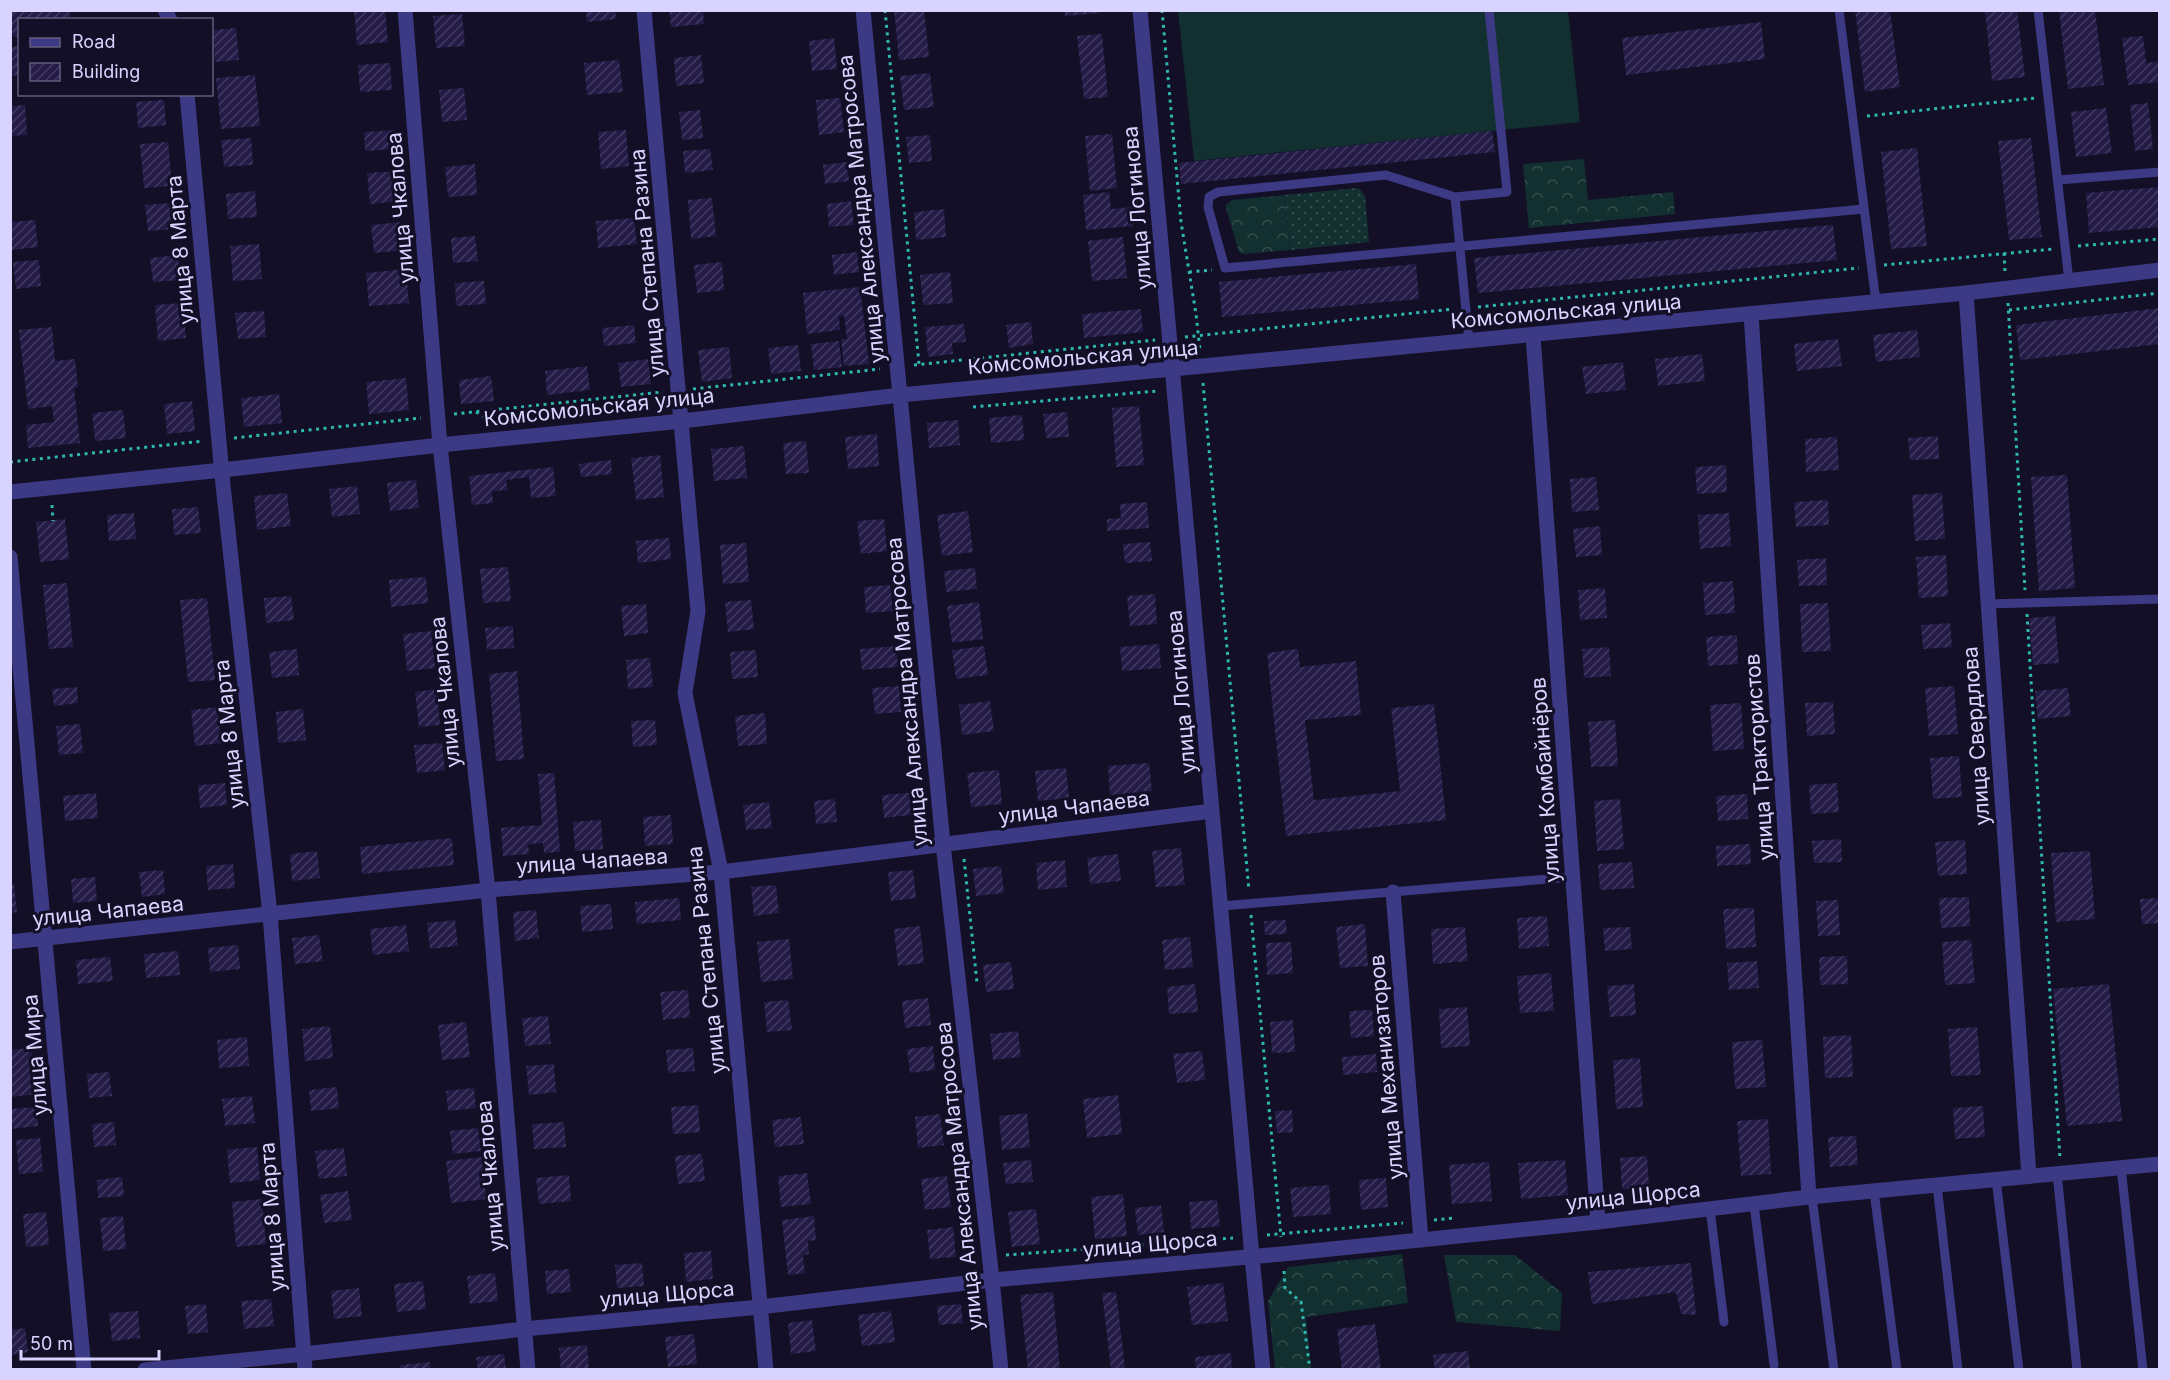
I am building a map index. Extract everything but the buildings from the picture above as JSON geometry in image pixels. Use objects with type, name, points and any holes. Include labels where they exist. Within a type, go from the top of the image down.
[{"type":"street","name":"улица Чкалова","points":[[405,10],[440,445],[488,890],[528,1370]]},
{"type":"street","name":"улица Степана Разина","points":[[644,10],[680,390],[698,611],[685,693],[721,872],[766,1370]]},
{"type":"street","name":"улица Александра Матросова","points":[[863,10],[943,844],[1001,1370]]},
{"type":"street","name":"улица Логинова","points":[[1140,10],[1263,1370]]},
{"type":"street","name":"улица 8 Марта","points":[[187,96],[222,470],[270,914],[304,1362]]},
{"type":"street","name":"Комсомольская улица","points":[[10,492],[682,421],[900,395],[1876,302],[2160,270]]},
{"type":"street","name":"улица Свердлова","points":[[1966,293],[2029,1176]]},
{"type":"street","name":"улица Трактористов","points":[[1751,314],[1811,1197]]},
{"type":"street","name":"улица Комбайнёров","points":[[1533,336],[1598,1222]]},
{"type":"street","name":"улица Мира","points":[[10,557],[84,1370]]},
{"type":"street","name":"улица Чапаева","points":[[10,942],[488,890],[721,872],[1212,811]]},
{"type":"street","name":"улица Механизаторов","points":[[1393,892],[1421,1240]]},
{"type":"street","name":"улица Щорса","points":[[145,1370],[304,1362],[524,1329],[760,1307],[992,1280],[1252,1257],[1598,1222],[1811,1197],[2029,1176],[2058,1166],[2121,1167],[2160,1164]]},
{"type":"lane","points":[[1489,10],[1507,192],[1455,197],[1386,175],[1218,192],[1209,197],[1208,207],[1225,268],[1864,209]]},
{"type":"lane","points":[[1839,10],[1876,302]]},
{"type":"lane","points":[[2038,10],[2069,281]]},
{"type":"lane","points":[[2058,180],[2160,172]]},
{"type":"lane","points":[[1455,197],[1468,342]]},
{"type":"lane","points":[[1988,604],[2160,599]]},
{"type":"lane","points":[[1221,906],[1573,877]]},
{"type":"lane","points":[[2058,1166],[2077,1370]]},
{"type":"lane","points":[[2121,1167],[2143,1370]]},
{"type":"lane","points":[[1996,1179],[2019,1370]]},
{"type":"lane","points":[[1937,1185],[1959,1370]]},
{"type":"lane","points":[[1874,1191],[1897,1370]]},
{"type":"lane","points":[[1811,1197],[1834,1370]]},
{"type":"lane","points":[[1754,1204],[1774,1365]]},
{"type":"lane","points":[[1710,1209],[1724,1322]]},
{"type":"path","points":[[885,10],[919,365]]},
{"type":"path","points":[[1161,10],[1181,222],[1198,336],[1282,1254],[1286,1288],[1301,1302],[1310,1370]]},
{"type":"path","points":[[1853,118],[2048,97]]},
{"type":"path","points":[[10,462],[897,367],[1872,266],[2160,239]]},
{"type":"path","points":[[2004,253],[2058,1166]]},
{"type":"path","points":[[1190,272],[1225,268]]},
{"type":"path","points":[[2008,310],[2160,293]]},
{"type":"path","points":[[52,505],[53,520]]},
{"type":"green space","points":[[1178,11],[1568,11],[1580,122],[1194,161]]},
{"type":"green space","points":[[1584,159],[1588,200],[1673,192],[1675,214],[1529,228],[1523,164]]},
{"type":"green space","points":[[1360,189],[1365,196],[1369,242],[1290,250],[1285,195]]},
{"type":"green space","points":[[1285,195],[1290,250],[1243,254],[1239,252],[1226,205],[1232,200]]},
{"type":"green space","points":[[1402,1254],[1408,1303],[1306,1317],[1311,1369],[1275,1369],[1268,1301],[1288,1267]]},
{"type":"green space","points":[[1444,1255],[1515,1255],[1562,1293],[1560,1331],[1456,1322]]}]
